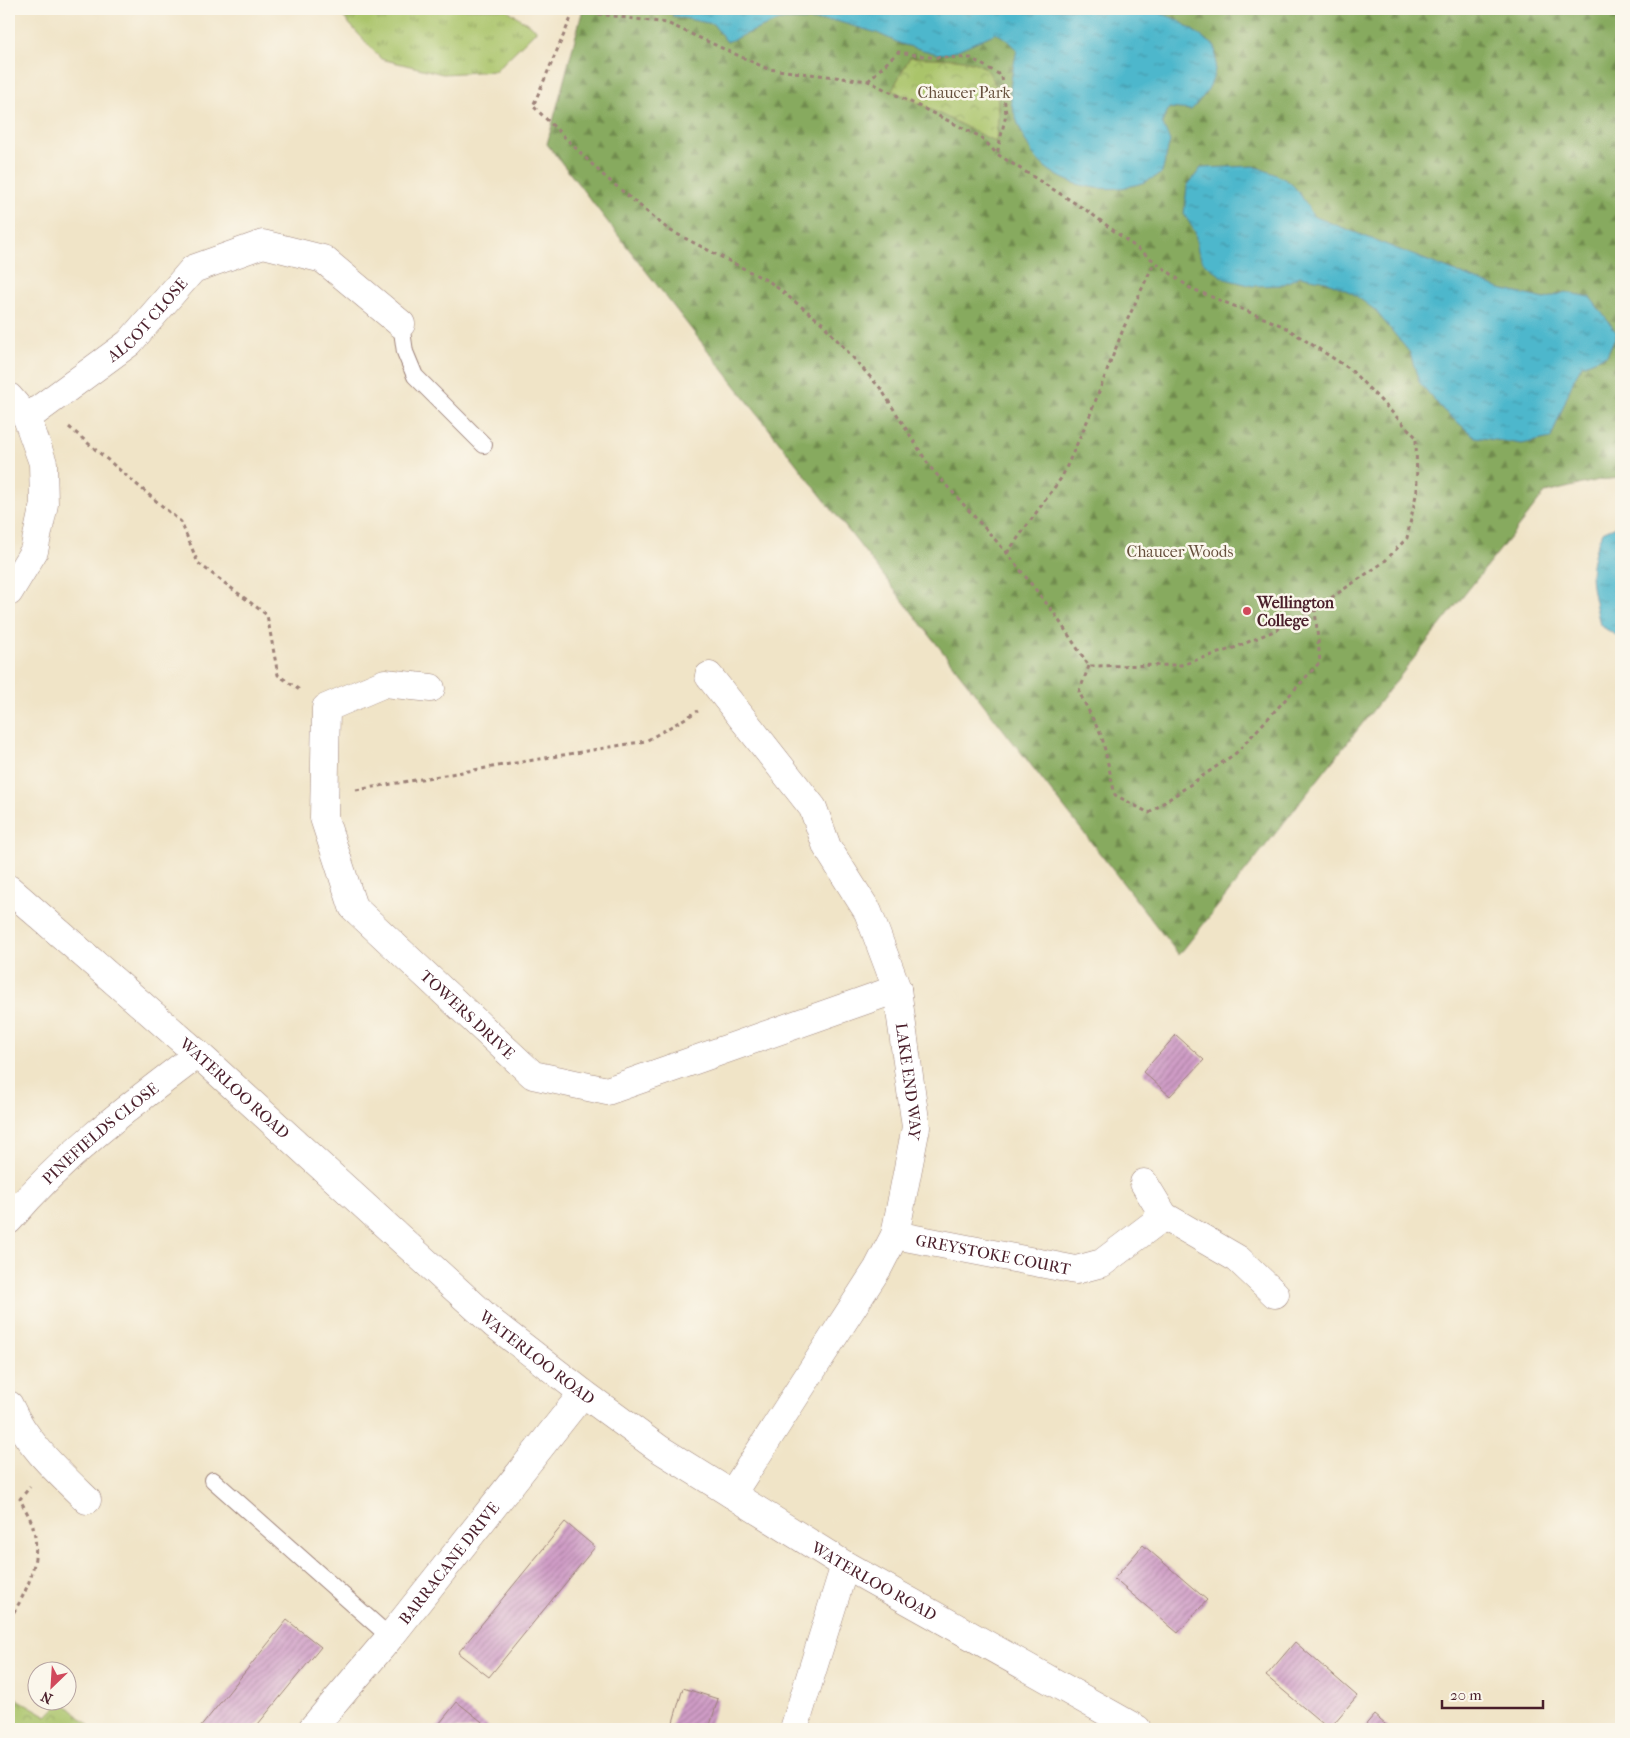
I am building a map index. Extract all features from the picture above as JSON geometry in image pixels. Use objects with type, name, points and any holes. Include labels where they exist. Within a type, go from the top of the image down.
[{"type":"street","name":"ALCOT CLOSE","points":[[35,412],[129,343],[193,269],[263,244],[323,259],[401,324]]},
{"type":"street","points":[[9,397],[35,412],[43,463],[44,504],[34,550],[9,592]]},
{"type":"street","points":[[326,708],[385,683],[431,688]]},
{"type":"street","name":"LAKE END WAY","points":[[716,686],[813,808],[827,847],[868,912],[897,989],[916,1127],[895,1235],[878,1268],[732,1494]]},
{"type":"street","name":"TOWERS DRIVE","points":[[326,708],[324,818],[353,908],[533,1075],[607,1091],[897,989]]},
{"type":"street","name":"WATERLOO ROAD","points":[[9,889],[198,1054],[494,1324],[583,1393],[658,1448],[845,1565],[1137,1729]]},
{"type":"street","name":"PINEFIELDS CLOSE","points":[[9,1220],[36,1187],[102,1126],[198,1054]]},
{"type":"street","points":[[1144,1184],[1164,1216],[1238,1259],[1275,1294]]},
{"type":"street","name":"GREYSTOKE COURT","points":[[895,1235],[1076,1270],[1102,1263],[1164,1216]]},
{"type":"street","name":"BARRACANE DRIVE","points":[[312,1729],[390,1637],[583,1393]]},
{"type":"street","points":[[9,1405],[15,1418],[54,1468],[87,1500]]},
{"type":"street","points":[[794,1729],[845,1565]]},
{"type":"lane","points":[[401,324],[405,352],[415,376],[484,445]]},
{"type":"lane","points":[[214,1480],[390,1637]]},
{"type":"path","points":[[573,10],[667,23],[768,69],[868,81],[981,137],[997,154],[1089,212],[1190,288],[1283,326],[1350,369],[1416,437],[1417,490],[1407,538],[1384,562],[1297,621],[1234,648],[1181,665],[1089,666],[1054,613],[1007,553],[930,466],[881,389],[822,323],[770,282],[669,230],[603,175],[533,106],[573,10]]},
{"type":"path","points":[[868,81],[898,52],[930,57],[971,58],[1002,76],[1006,114],[997,154]]},
{"type":"path","points":[[1007,553],[1062,477],[1090,415],[1124,327],[1154,262]]},
{"type":"path","points":[[35,412],[181,522],[198,564],[267,615],[278,675],[326,708]]},
{"type":"path","points":[[1089,666],[1079,692],[1102,737],[1115,795],[1149,814],[1236,753],[1320,662],[1315,609]]},
{"type":"path","points":[[324,795],[646,741],[716,686]]},
{"type":"path","points":[[9,1618],[28,1586],[35,1558],[34,1527],[20,1499],[33,1483],[54,1468]]},
{"type":"green space","points":[[336,9],[506,9],[537,30],[495,71],[443,74],[381,59]]},
{"type":"green space","name":"Chaucer Woods","points":[[583,9],[1621,9],[1621,478],[1599,480],[1545,493],[1179,955],[547,144]]},
{"type":"green space","name":"Chaucer Park","points":[[910,57],[968,61],[980,65],[989,73],[997,93],[998,118],[996,142],[892,90]]},
{"type":"green space","points":[[9,1694],[28,1705],[28,1710],[37,1710],[47,1716],[53,1710],[72,1710],[93,1729],[9,1729]]},
{"type":"water","points":[[675,9],[1151,9],[1178,20],[1215,46],[1216,56],[1212,81],[1204,95],[1191,110],[1169,108],[1162,123],[1170,141],[1162,173],[1147,181],[1131,186],[1096,188],[1079,185],[1063,179],[1049,170],[1032,153],[1012,106],[1010,92],[1017,49],[996,33],[951,53],[938,54],[901,44],[877,33],[836,21],[780,20],[727,42],[713,24],[672,16]]},
{"type":"water","points":[[1254,166],[1284,179],[1296,188],[1313,216],[1500,289],[1545,299],[1565,292],[1590,297],[1617,333],[1607,355],[1582,365],[1573,381],[1551,438],[1522,444],[1475,437],[1443,410],[1419,382],[1410,353],[1375,310],[1352,293],[1326,281],[1300,276],[1282,285],[1253,286],[1225,279],[1204,263],[1198,252],[1195,232],[1184,214],[1187,186],[1201,168]]},
{"type":"water","points":[[1621,524],[1621,639],[1600,625],[1591,578],[1593,558],[1602,532]]},
{"type":"building","points":[[1176,1035],[1204,1060],[1170,1096],[1143,1072]]},
{"type":"building","points":[[565,1522],[595,1547],[489,1677],[458,1653]]},
{"type":"building","points":[[1143,1545],[1207,1600],[1178,1633],[1114,1579]]},
{"type":"building","points":[[287,1620],[321,1647],[254,1729],[199,1729]]},
{"type":"building","points":[[1295,1642],[1357,1696],[1329,1729],[1266,1676]]},
{"type":"building","points":[[683,1688],[718,1699],[709,1729],[671,1729]]},
{"type":"building","points":[[457,1702],[491,1729],[435,1729]]},
{"type":"building","points":[[1374,1715],[1391,1729],[1362,1729]]},
{"type":"place","name":"Wellington College","points":[[1247,611]]}]
